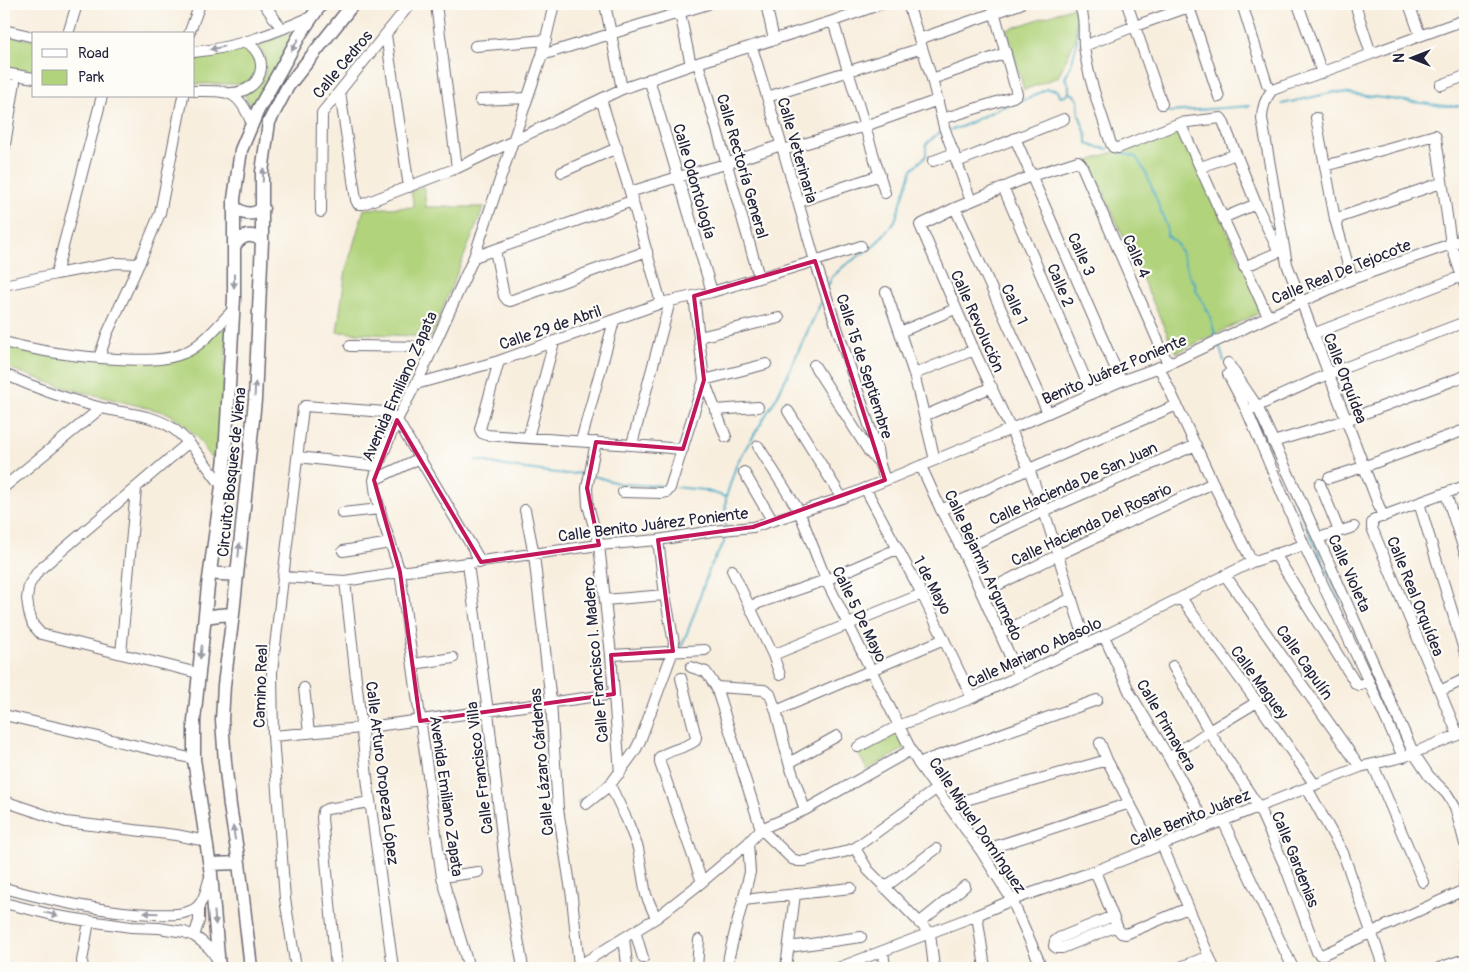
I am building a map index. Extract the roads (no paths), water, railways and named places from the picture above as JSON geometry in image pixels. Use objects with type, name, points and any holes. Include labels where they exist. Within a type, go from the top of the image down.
[{"type":"main road","name":"Circuito Bosques de Viena","points":[[219,964],[210,869],[194,759],[194,721],[210,572],[222,486],[234,298],[234,207],[241,150],[252,124],[301,33],[321,4]]},
{"type":"main road","name":"Circuito Bosques de Viena","points":[[250,968],[239,863],[227,780],[222,720],[224,685],[255,400],[262,241],[262,172],[269,122],[288,86],[353,4]]},
{"type":"main road","points":[[234,207],[245,214],[252,214],[263,208]]},
{"type":"main road","points":[[234,247],[240,239],[249,236],[262,241]]},
{"type":"main road","points":[[210,572],[217,575],[237,573]]},
{"type":"main road","points":[[205,617],[233,614]]},
{"type":"main road","points":[[210,869],[239,863]]},
{"type":"street","points":[[69,32],[77,4]]},
{"type":"street","points":[[190,32],[200,4]]},
{"type":"street","points":[[264,4],[282,29]]},
{"type":"street","name":"Calle Cedros","points":[[320,212],[321,116],[323,111],[386,36],[410,4]]},
{"type":"street","points":[[436,4],[456,168]]},
{"type":"street","name":"Avenida Emiliano Zapata","points":[[469,968],[442,877],[400,572],[376,495],[374,480],[398,420],[474,257],[542,55],[554,4]]},
{"type":"street","points":[[605,4],[622,88]]},
{"type":"street","points":[[542,55],[611,33],[679,8],[708,4]]},
{"type":"street","points":[[766,4],[774,40]]},
{"type":"street","points":[[340,92],[356,200],[358,204],[362,204],[456,168],[622,88],[833,21],[856,8],[881,4]]},
{"type":"street","points":[[908,4],[932,79],[943,123],[971,201]]},
{"type":"street","points":[[767,97],[848,72],[921,43],[993,8],[1020,4]]},
{"type":"street","points":[[1127,4],[1162,104]]},
{"type":"street","points":[[1242,4],[1269,87],[1263,104],[1262,119],[1281,251]]},
{"type":"street","points":[[1298,4],[1322,73]]},
{"type":"street","points":[[1355,4],[1371,54]]},
{"type":"street","points":[[1409,4],[1420,35]]},
{"type":"street","points":[[1084,46],[1191,5],[1219,97]]},
{"type":"street","points":[[1080,6],[1088,66],[1113,147],[1118,148],[1180,123],[1221,118],[1256,204],[1281,251]]},
{"type":"street","name":"Calle Rectoría General","points":[[679,8],[694,64],[759,277]]},
{"type":"street","points":[[943,123],[1017,94],[993,8]]},
{"type":"street","points":[[195,52],[246,42],[313,16]]},
{"type":"street","points":[[1269,87],[1322,73],[1420,35],[1465,20]]},
{"type":"street","points":[[833,21],[885,193]]},
{"type":"street","points":[[4,30],[32,37]]},
{"type":"street","points":[[386,36],[409,187]]},
{"type":"street","points":[[475,46],[546,40]]},
{"type":"street","points":[[231,94],[247,90],[254,85],[261,69],[257,53],[246,42]]},
{"type":"street","name":"Calle Veterinaria","points":[[752,47],[815,261]]},
{"type":"street","points":[[932,79],[1006,53]]},
{"type":"street","points":[[4,73],[32,78]]},
{"type":"street","points":[[4,151],[16,75]]},
{"type":"street","points":[[1441,85],[1465,76]]},
{"type":"street","name":"Calle Odontología","points":[[649,79],[712,292]]},
{"type":"street","points":[[195,91],[220,91],[231,94],[240,100],[246,108],[252,124]]},
{"type":"street","points":[[56,274],[101,98]]},
{"type":"street","points":[[99,358],[107,334],[160,213],[184,98]]},
{"type":"street","points":[[480,100],[527,98]]},
{"type":"street","points":[[601,99],[647,251],[666,302],[632,444]]},
{"type":"street","points":[[474,257],[678,176],[865,126],[938,100]]},
{"type":"street","points":[[1316,118],[1335,219],[1352,280]]},
{"type":"street","points":[[933,161],[954,152],[1015,138],[1064,119]]},
{"type":"street","points":[[1180,123],[1268,317]]},
{"type":"street","points":[[1313,334],[1463,274],[1451,244],[1436,138],[1434,135],[1325,166]]},
{"type":"street","name":"Calle 3","points":[[1015,138],[1121,382]]},
{"type":"street","points":[[562,172],[616,148]]},
{"type":"street","points":[[1201,167],[1236,154]]},
{"type":"street","name":"Calle 4","points":[[1031,176],[1075,161],[1081,164],[1164,365],[1177,405],[1252,562]]},
{"type":"street","points":[[798,202],[880,175]]},
{"type":"street","points":[[955,208],[1031,176]]},
{"type":"street","points":[[1335,219],[1441,183]]},
{"type":"street","name":"Calle 2","points":[[1003,187],[1092,394]]},
{"type":"street","points":[[1223,218],[1256,204]]},
{"type":"street","name":"Calle Revolución","points":[[955,208],[920,225],[974,350],[1029,469],[1086,644]]},
{"type":"street","name":"Calle 1","points":[[955,208],[1048,413]]},
{"type":"street","name":"Calle Real De Tejocote","points":[[1229,335],[1352,280],[1465,239]]},
{"type":"street","name":"Calle 29 de Abril","points":[[416,384],[499,361],[666,302],[712,292],[861,246]]},
{"type":"street","points":[[495,250],[504,296],[506,300],[510,301],[647,251]]},
{"type":"street","points":[[1244,267],[1281,251]]},
{"type":"street","name":"Calle Orquídea","points":[[1281,251],[1383,517]]},
{"type":"street","name":"Calle 15 de Septiembre","points":[[815,261],[877,449],[885,480]]},
{"type":"street","points":[[4,285],[115,263],[139,264]]},
{"type":"street","points":[[886,292],[914,374],[935,460]]},
{"type":"street","points":[[694,296],[704,380],[726,437]]},
{"type":"street","points":[[900,332],[956,309]]},
{"type":"street","points":[[4,342],[59,354],[99,358],[149,360],[173,357],[186,353],[197,345],[233,310]]},
{"type":"street","points":[[699,336],[779,318]]},
{"type":"street","points":[[581,441],[614,321]]},
{"type":"street","points":[[1394,723],[1369,682],[1304,545],[1252,409],[1328,374],[1465,322]]},
{"type":"street","name":"Benito Juárez Poniente","points":[[1011,429],[1164,365],[1229,335]]},
{"type":"street","points":[[528,438],[554,342]]},
{"type":"street","points":[[350,346],[433,347]]},
{"type":"street","points":[[914,374],[974,350]]},
{"type":"street","points":[[499,361],[480,429],[482,433],[487,435],[683,449]]},
{"type":"street","points":[[704,380],[766,364]]},
{"type":"street","name":"Calle Violeta","points":[[1226,364],[1273,442],[1318,538],[1408,755],[1447,794],[1454,807],[1465,844]]},
{"type":"street","points":[[814,365],[870,453],[879,462]]},
{"type":"street","points":[[1273,442],[1346,420],[1465,376]]},
{"type":"street","points":[[6,377],[101,408],[163,422],[189,442],[222,486]]},
{"type":"street","points":[[623,492],[663,493],[667,492],[670,488],[704,380]]},
{"type":"street","points":[[924,416],[992,387]]},
{"type":"street","points":[[941,510],[1029,469],[1177,405]]},
{"type":"street","name":"Camino Real","points":[[296,968],[286,899],[273,736],[272,672],[303,408],[305,406],[385,412],[398,420]]},
{"type":"street","points":[[715,410],[758,407]]},
{"type":"street","points":[[4,487],[101,408]]},
{"type":"street","points":[[788,412],[842,498]]},
{"type":"street","points":[[398,420],[481,562]]},
{"type":"street","name":"Calle Benito Juárez Poniente","points":[[284,577],[345,581],[598,545],[658,540],[712,531],[752,527],[842,498],[1011,429]]},
{"type":"street","points":[[1339,532],[1325,481],[1465,430]]},
{"type":"street","points":[[189,442],[136,490],[38,571],[29,585],[27,599],[33,625],[41,634],[198,673]]},
{"type":"street","points":[[596,442],[587,488],[588,505],[598,545]]},
{"type":"street","name":"Calle Hacienda De San Juan","points":[[962,550],[1044,511],[1196,445]]},
{"type":"street","name":"Calle 5 De Mayo","points":[[758,446],[799,511],[826,580],[898,726]]},
{"type":"street","points":[[298,458],[378,466]]},
{"type":"street","points":[[374,480],[420,458]]},
{"type":"street","name":"Calle Bejamin Argumedo","points":[[921,466],[962,550],[1019,676]]},
{"type":"street","points":[[744,472],[772,520]]},
{"type":"street","name":"Calle Hacienda Del Rosario","points":[[982,593],[1058,555],[1213,483]]},
{"type":"street","points":[[1383,517],[1465,486]]},
{"type":"street","name":"1 de Mayo","points":[[865,488],[922,594],[972,698]]},
{"type":"street","points":[[121,654],[136,490]]},
{"type":"street","points":[[1446,494],[1465,553]]},
{"type":"street","points":[[1419,503],[1465,653]]},
{"type":"street","points":[[342,513],[380,509]]},
{"type":"street","name":"Calle Lázaro Cárdenas","points":[[525,510],[534,555],[551,702],[558,809],[572,897],[577,967]]},
{"type":"street","name":"Calle Real Orquídea","points":[[1383,517],[1375,519],[1372,523],[1372,528],[1440,692],[1463,735]]},
{"type":"street","points":[[1318,538],[1354,527]]},
{"type":"street","points":[[586,804],[611,786],[635,751],[673,651],[674,643],[665,595],[658,540]]},
{"type":"street","points":[[343,551],[390,543]]},
{"type":"street","name":"Calle Francisco I. Madero","points":[[598,545],[611,655],[620,772]]},
{"type":"street","name":"Calle Mariano Abasolo","points":[[858,747],[898,726],[972,698],[1019,676],[1252,562],[1304,545]]},
{"type":"street","points":[[750,606],[826,580],[897,549]]},
{"type":"street","points":[[1275,554],[1356,684],[1369,682]]},
{"type":"street","name":"Calle Francisco Villa","points":[[468,564],[488,712],[504,856],[523,968]]},
{"type":"street","points":[[732,570],[773,655],[780,675]]},
{"type":"street","name":"Calle Capulín","points":[[1225,575],[1360,767]]},
{"type":"street","name":"Calle Arturo Oropeza López","points":[[345,581],[370,802],[393,968]]},
{"type":"street","points":[[773,655],[922,594]]},
{"type":"street","points":[[605,600],[665,595]]},
{"type":"street","points":[[1000,633],[1072,598]]},
{"type":"street","name":"Calle Maguey","points":[[1180,598],[1257,702],[1311,786],[1342,853],[1371,932]]},
{"type":"street","name":"Calle Primavera","points":[[1104,636],[1130,693],[1207,827]]},
{"type":"street","points":[[776,711],[944,639]]},
{"type":"street","points":[[611,655],[705,650]]},
{"type":"street","points":[[413,664],[453,658]]},
{"type":"street","name":"Calle Gardenias","points":[[1173,666],[1210,731],[1258,806],[1287,871],[1317,952],[1320,955],[1324,954],[1371,932]]},
{"type":"street","points":[[691,667],[706,672],[716,687],[761,829],[792,859],[805,861],[855,848],[936,789]]},
{"type":"street","points":[[681,678],[696,737],[695,741],[691,744],[665,753],[660,757],[660,763],[702,882]]},
{"type":"street","points":[[1440,692],[1465,679]]},
{"type":"street","points":[[716,687],[764,690],[771,696],[789,763],[805,810]]},
{"type":"street","points":[[304,688],[309,733]]},
{"type":"street","points":[[273,736],[420,721],[614,694]]},
{"type":"street","points":[[918,763],[1097,700]]},
{"type":"street","points":[[1169,758],[1257,702]]},
{"type":"street","points":[[4,715],[194,759]]},
{"type":"street","name":"Calle Miguel Domínguez","points":[[898,726],[918,763],[981,851],[1012,900],[1042,968]]},
{"type":"street","name":"Calle Benito Juárez","points":[[838,968],[1012,900],[1095,871],[1360,767],[1408,755],[1463,735]]},
{"type":"street","points":[[789,763],[837,736]]},
{"type":"street","points":[[1100,743],[1130,803],[1157,846],[1188,908],[1214,968]]},
{"type":"street","points":[[577,967],[656,918],[702,882],[748,843],[761,829],[805,810],[911,750]]},
{"type":"street","points":[[948,805],[1107,760]]},
{"type":"street","points":[[1373,765],[1423,882]]},
{"type":"street","points":[[611,786],[638,848],[646,895],[656,918]]},
{"type":"street","points":[[4,801],[66,822],[176,835],[206,841]]},
{"type":"street","points":[[336,968],[323,812],[327,809],[370,802]]},
{"type":"street","points":[[981,851],[1130,803]]},
{"type":"street","points":[[1223,821],[1293,968]]},
{"type":"street","points":[[176,835],[192,831],[203,824]]},
{"type":"street","points":[[728,968],[729,956],[750,872],[748,843]]},
{"type":"street","points":[[855,848],[868,870],[884,888],[930,932],[934,968]]},
{"type":"street","points":[[884,888],[936,849]]},
{"type":"street","points":[[1465,865],[1465,911]]},
{"type":"street","points":[[194,936],[199,921],[199,906],[206,892],[210,869]]},
{"type":"street","points":[[1095,871],[1117,925],[1126,934],[1188,908]]},
{"type":"street","points":[[442,877],[478,872]]},
{"type":"street","points":[[920,922],[965,886]]},
{"type":"street","points":[[4,888],[43,898],[125,912],[174,914],[190,911],[199,906]]},
{"type":"street","points":[[744,900],[851,888]]},
{"type":"street","points":[[1384,968],[1371,932],[1464,890]]},
{"type":"street","points":[[786,968],[795,894]]},
{"type":"street","points":[[4,903],[57,916],[131,927],[159,928],[184,932],[194,936],[210,949],[219,964]]},
{"type":"street","points":[[977,915],[985,968]]},
{"type":"street","points":[[83,968],[82,960],[89,921]]},
{"type":"street","points":[[1117,925],[1062,948],[1054,946],[1055,941],[1059,938],[1117,925]]},
{"type":"street","points":[[635,931],[643,958]]},
{"type":"street","points":[[789,947],[861,937]]},
{"type":"street","points":[[624,938],[627,965]]},
{"type":"street","points":[[697,968],[699,940]]},
{"type":"street","points":[[883,951],[885,968]]},
{"type":"street","points":[[1178,968],[1209,956]]},
{"type":"street","points":[[1438,968],[1465,959]]},
{"type":"waterway","points":[[950,130],[961,127],[1002,107],[1030,98],[1046,89],[1057,90],[1061,97],[1069,93],[1069,86],[1065,78],[1072,62],[1077,42],[1077,11]]},
{"type":"waterway","points":[[1282,104],[1335,92],[1445,106],[1465,106]]},
{"type":"waterway","points":[[1069,93],[1073,94],[1078,100],[1079,114],[1087,137],[1087,143],[1095,147],[1109,149]]},
{"type":"waterway","points":[[1169,112],[1249,106]]},
{"type":"waterway","points":[[828,286],[832,277],[844,266],[874,246],[895,221],[912,169],[926,156],[926,144],[943,132]]},
{"type":"waterway","points":[[1120,152],[1136,157],[1147,175],[1167,227],[1167,235],[1176,243],[1181,252],[1190,277],[1195,283],[1196,290],[1209,313],[1216,338]]},
{"type":"waterway","points":[[725,527],[726,497],[737,463],[778,395],[823,298]]},
{"type":"waterway","points":[[1219,345],[1224,361]]},
{"type":"waterway","points":[[476,460],[564,474],[587,473]]},
{"type":"waterway","points":[[594,476],[621,484],[668,486]]},
{"type":"waterway","points":[[1287,483],[1341,602]]},
{"type":"waterway","points":[[675,487],[704,490],[726,497]]},
{"type":"waterway","points":[[681,648],[710,567],[724,543],[724,534]]},
{"type":"waterway","points":[[578,802],[589,796]]}]
